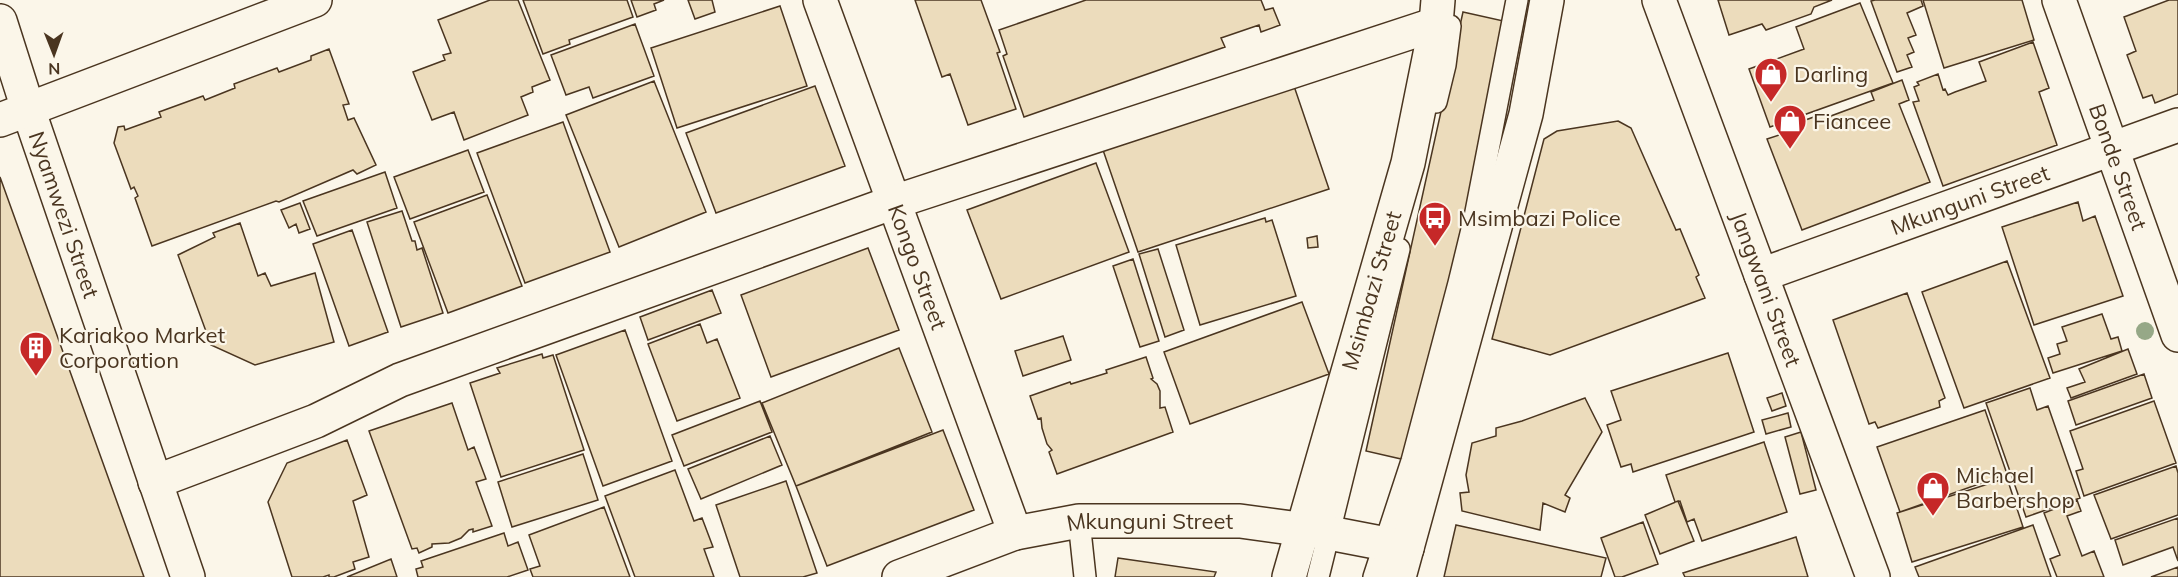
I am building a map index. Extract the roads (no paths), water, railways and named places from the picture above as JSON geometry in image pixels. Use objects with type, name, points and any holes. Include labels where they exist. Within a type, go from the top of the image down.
[{"type":"street","points":[[14,115],[315,0]]},
{"type":"street","name":"Kongo Street","points":[[820,0],[1015,533]]},
{"type":"street","points":[[1397,556],[1526,114],[1547,0]]},
{"type":"street","name":"Jangwani Street","points":[[1659,0],[1873,577]]},
{"type":"street","name":"Bonde Street","points":[[2059,0],[2178,334]]},
{"type":"street","points":[[155,482],[316,421],[400,380],[1442,8]]},
{"type":"street","name":"Msimbazi Street","points":[[1289,577],[1316,531],[1408,163],[1442,8]]},
{"type":"street","name":"Nyamwezi Street","points":[[0,21],[14,115],[155,482],[188,577]]},
{"type":"street","name":"Mkunguni Street","points":[[1761,275],[2178,125]]},
{"type":"street","name":"Mkunguni Street","points":[[899,577],[1015,533],[1079,521],[1240,521],[1316,531],[1397,556]]},
{"type":"lane","points":[[1374,577],[1397,556],[1412,460],[1475,217],[1517,0]]},
{"type":"lane","points":[[1079,521],[1085,577]]},
{"type":"lane","points":[[1316,531],[1318,577]]},
{"type":"place","name":"Darling","points":[[1771,103]]},
{"type":"place","name":"Fiancee","points":[[1790,150]]},
{"type":"place","name":"Msimbazi Police","points":[[1435,247]]},
{"type":"place","name":"Kariakoo Market Corporation","points":[[36,377]]},
{"type":"place","name":"Michael Barbershop","points":[[1933,517]]}]
